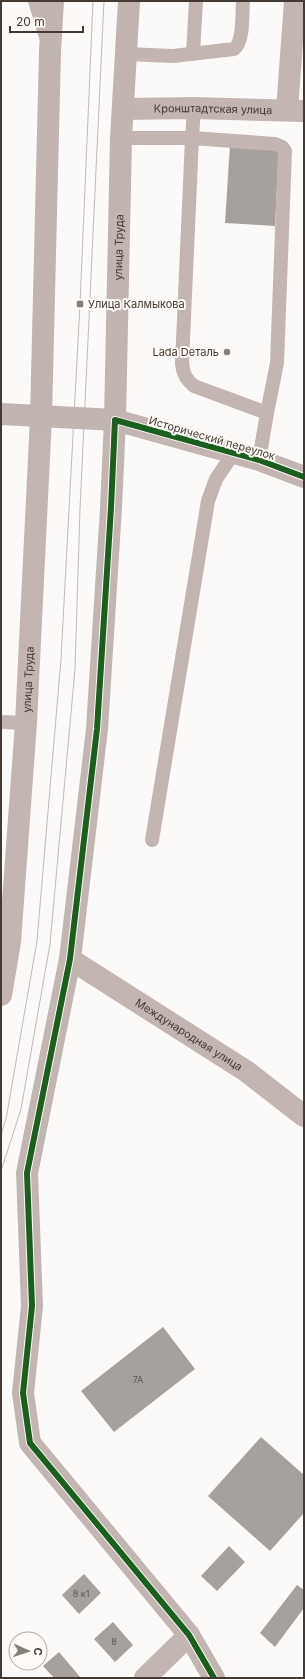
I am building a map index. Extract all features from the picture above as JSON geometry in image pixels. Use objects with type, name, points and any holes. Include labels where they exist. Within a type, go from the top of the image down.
[{"type":"main road","name":"улица Труда","points":[[41,417],[50,51],[53,1]]},
{"type":"main road","name":"улица Труда","points":[[115,420],[121,138],[129,1]]},
{"type":"main road","points":[[1,414],[115,420]]},
{"type":"street","points":[[295,1],[296,110]]},
{"type":"street","name":"Кронштадтская улица","points":[[123,109],[194,108],[296,110]]},
{"type":"street","name":"улица Труда","points":[[1,995],[10,942],[26,723],[41,417]]},
{"type":"street","points":[[115,420],[97,729],[70,959],[27,1173],[32,1306],[23,1393],[30,1443],[189,1635],[214,1678]]},
{"type":"street","name":"Исторический переулок","points":[[115,420],[259,460],[304,476]]},
{"type":"street","name":"Международная улица","points":[[70,959],[246,1072],[304,1116]]},
{"type":"street","points":[[145,1678],[189,1635]]},
{"type":"lane","points":[[35,1],[50,51]]},
{"type":"lane","points":[[193,53],[196,1]]},
{"type":"lane","points":[[126,54],[173,56],[230,50],[237,47],[240,40],[243,1]]},
{"type":"lane","points":[[194,108],[182,363],[183,372],[187,380],[194,386],[267,413]]},
{"type":"lane","points":[[121,138],[192,138],[275,144],[282,147],[285,151],[277,362],[259,460]]},
{"type":"lane","points":[[152,840],[208,501],[216,479],[233,454]]},
{"type":"lane","points":[[1,722],[26,723]]},
{"type":"building","points":[[230,145],[279,148],[275,226],[225,223]]},
{"type":"building","points":[[163,1327],[195,1369],[114,1432],[81,1391]]},
{"type":"building","points":[[261,1437],[304,1475],[304,1513],[270,1551],[208,1496]]},
{"type":"building","points":[[229,1546],[245,1562],[217,1591],[201,1576]]},
{"type":"building","points":[[84,1574],[101,1593],[79,1614],[62,1595]]},
{"type":"building","points":[[297,1585],[304,1590],[304,1608],[275,1647],[260,1633]]},
{"type":"building","points":[[113,1622],[133,1645],[115,1662],[94,1639]]},
{"type":"building","points":[[59,1652],[81,1678],[54,1678],[48,1671],[48,1662]]},
{"type":"tram line","points":[[1,1135],[6,1119],[37,941],[61,659],[80,304],[93,1]]},
{"type":"tram line","points":[[1,1171],[21,1109],[50,944],[75,669],[80,509],[104,1]]},
{"type":"cycle path","points":[[214,1678],[189,1635],[30,1443],[23,1393],[32,1306],[27,1173],[70,959],[97,729],[115,420],[259,460],[304,477]]},
{"type":"place","name":"Улица Калмыкова","points":[[80,304]]},
{"type":"place","name":"Lada Dеталь","points":[[227,352]]}]
